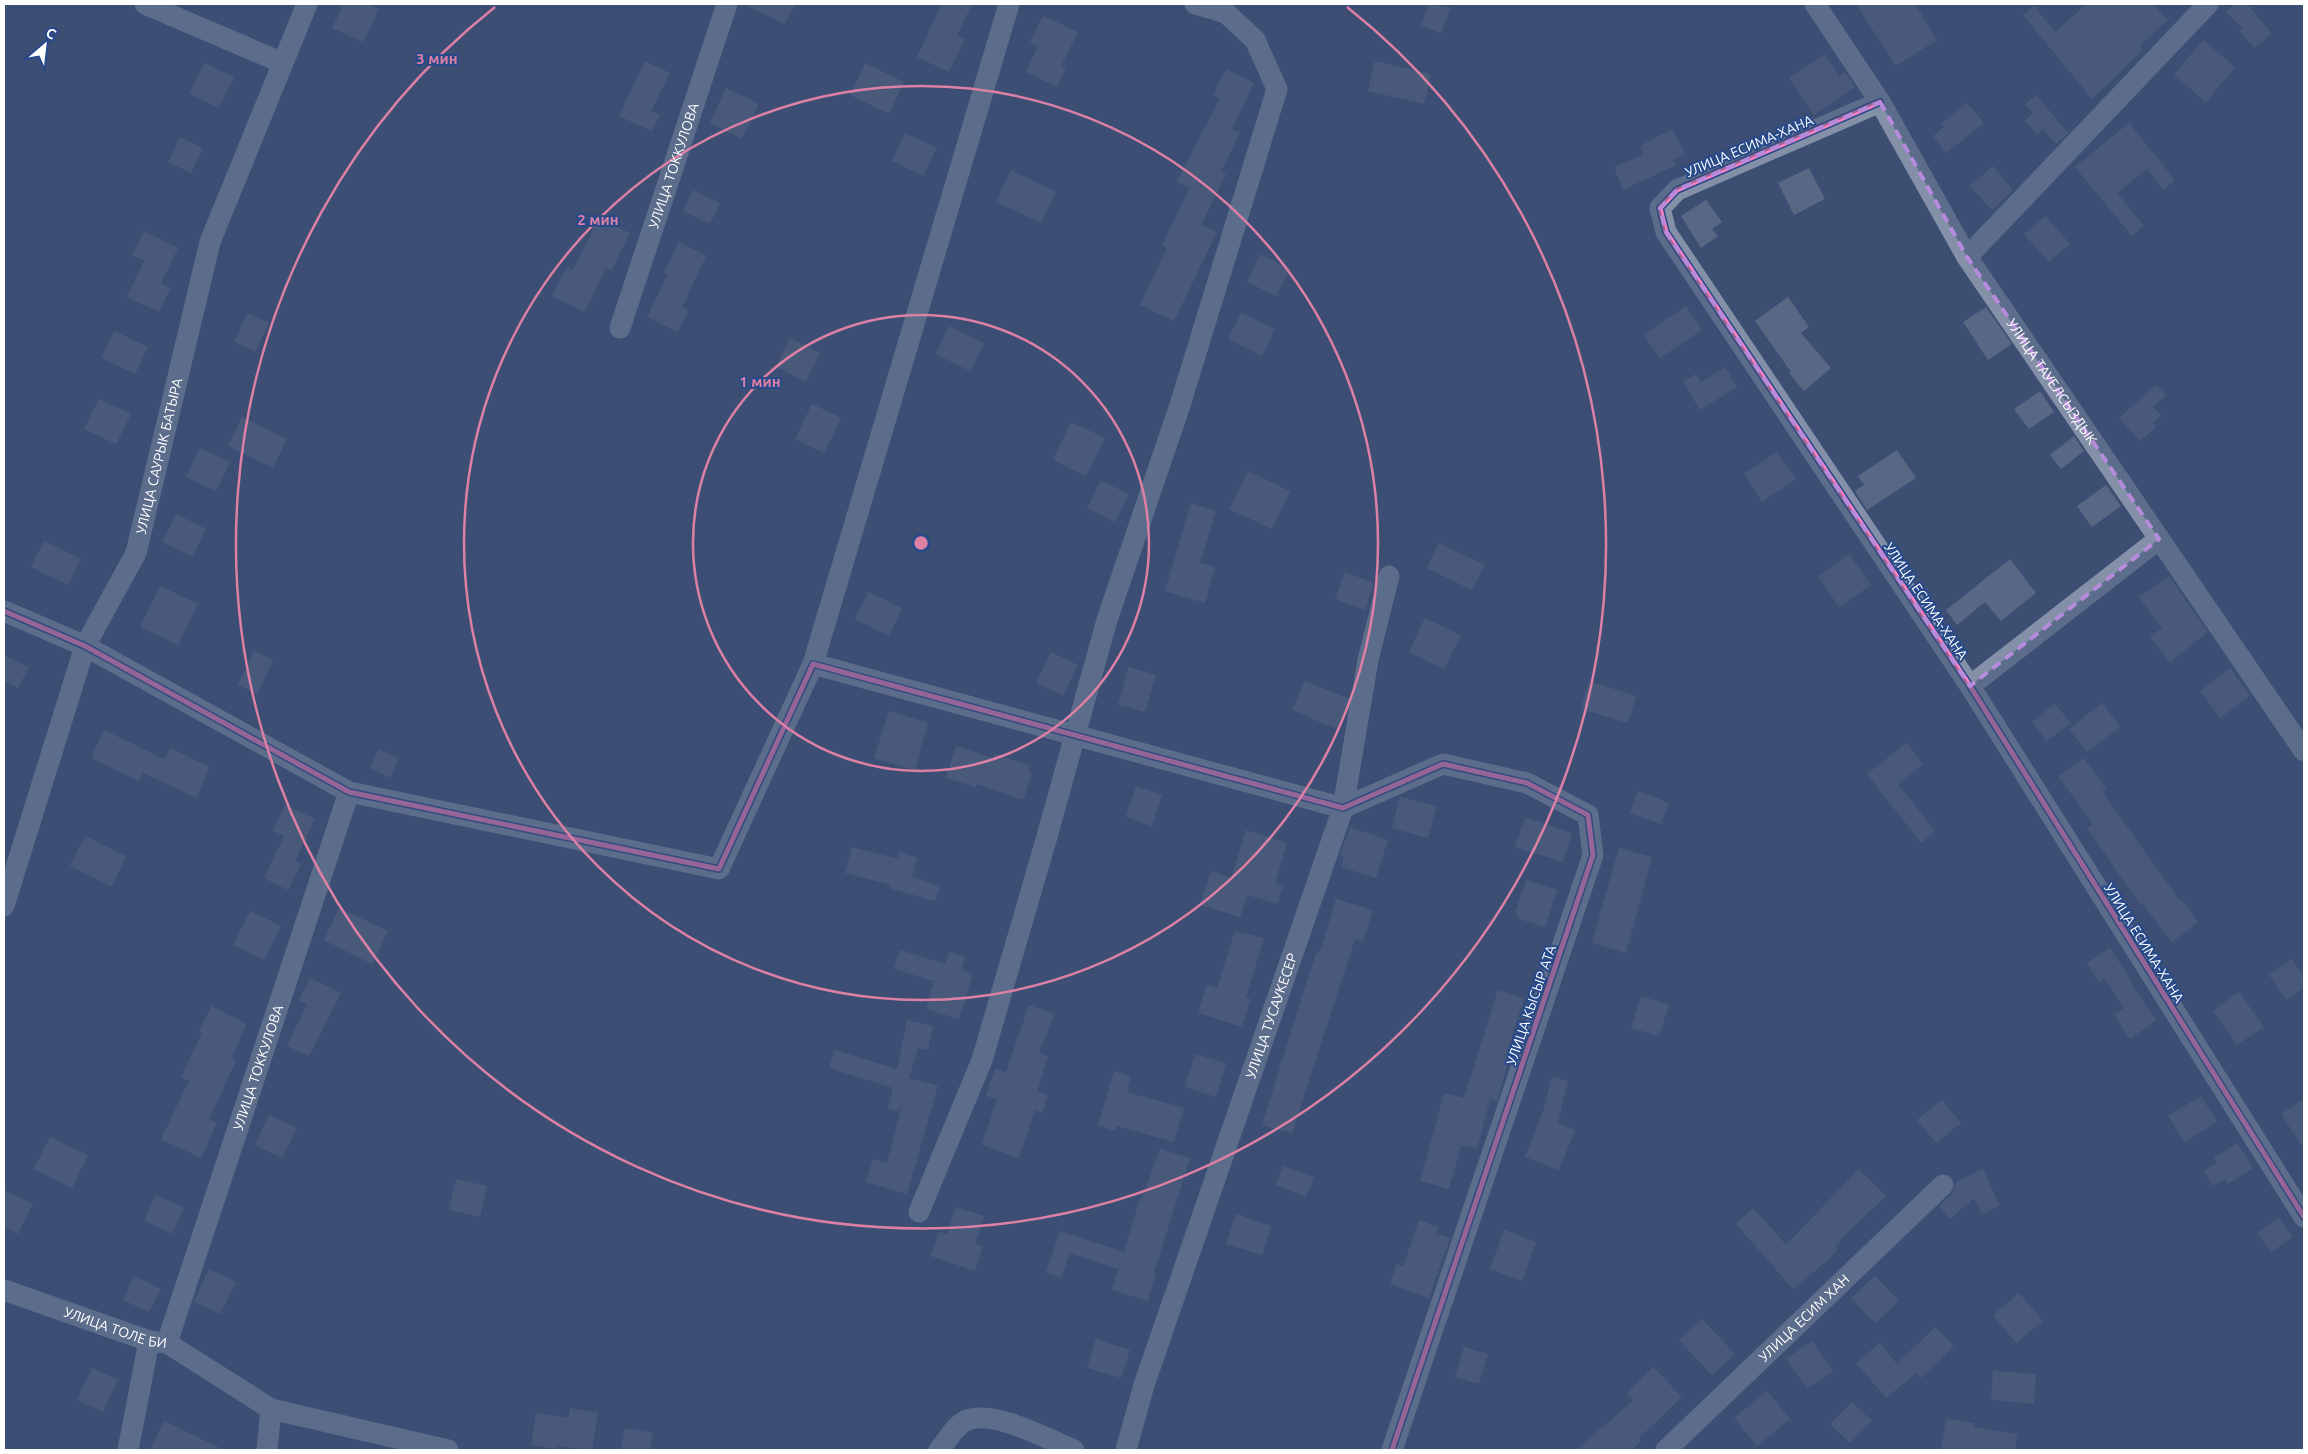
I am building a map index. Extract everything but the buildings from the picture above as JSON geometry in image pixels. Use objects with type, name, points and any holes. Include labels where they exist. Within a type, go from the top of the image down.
[{"type":"street","points":[[145,4],[283,63]]},
{"type":"street","name":"УЛИЦА САУРЫК БАТЫРА","points":[[4,906],[85,646],[136,553],[210,242],[307,4]]},
{"type":"street","name":"УЛИЦА ТОККУЛОВА","points":[[620,328],[727,4]]},
{"type":"street","points":[[4,611],[85,646],[349,792],[719,869],[813,664],[1009,4]]},
{"type":"street","points":[[919,1212],[982,1060],[1107,620],[1180,405],[1277,89],[1255,40],[1226,13],[1195,4]]},
{"type":"street","name":"УЛИЦА ТАУЕЛСЫЗДЫК","points":[[1815,4],[1880,102],[1967,257],[2304,751]]},
{"type":"street","points":[[1967,257],[2208,4]]},
{"type":"street","name":"УЛИЦА ЕСИМА-ХАНА","points":[[1880,102],[1677,190],[1660,208],[1666,232],[1970,686],[2304,1217]]},
{"type":"street","points":[[1970,686],[2159,539]]},
{"type":"street","name":"УЛИЦА ТУСАУКЕСЕР","points":[[1126,1450],[1148,1376],[1342,808],[1368,660],[1389,576]]},
{"type":"street","points":[[813,664],[1342,808]]},
{"type":"street","name":"УЛИЦА КЫСЫР АТА","points":[[1342,808],[1443,764],[1527,783],[1588,815],[1593,855],[1392,1450]]},
{"type":"street","name":"УЛИЦА ТОККУЛОВА","points":[[128,1450],[158,1342],[349,792]]},
{"type":"street","name":"УЛИЦА ЕСИМ ХАН","points":[[1666,1450],[1943,1185]]},
{"type":"street","name":"УЛИЦА ТОЛЕ БИ","points":[[4,1290],[158,1342],[272,1408],[448,1450]]},
{"type":"street","points":[[267,1450],[272,1408]]},
{"type":"street","points":[[939,1450],[962,1422],[977,1416],[994,1418],[1074,1450]]},
{"type":"highlighted area","points":[[1880,102],[1967,257],[2159,539],[1970,686],[1666,232],[1660,208],[1677,190]]},
{"type":"cycle path","points":[[1880,102],[1677,190],[1660,208],[1666,232],[1970,686],[2304,1217]]},
{"type":"cycle path","points":[[4,611],[85,646],[349,792],[719,869],[813,664],[1343,808],[1443,764],[1527,783],[1588,815],[1593,855],[1392,1450]]}]
